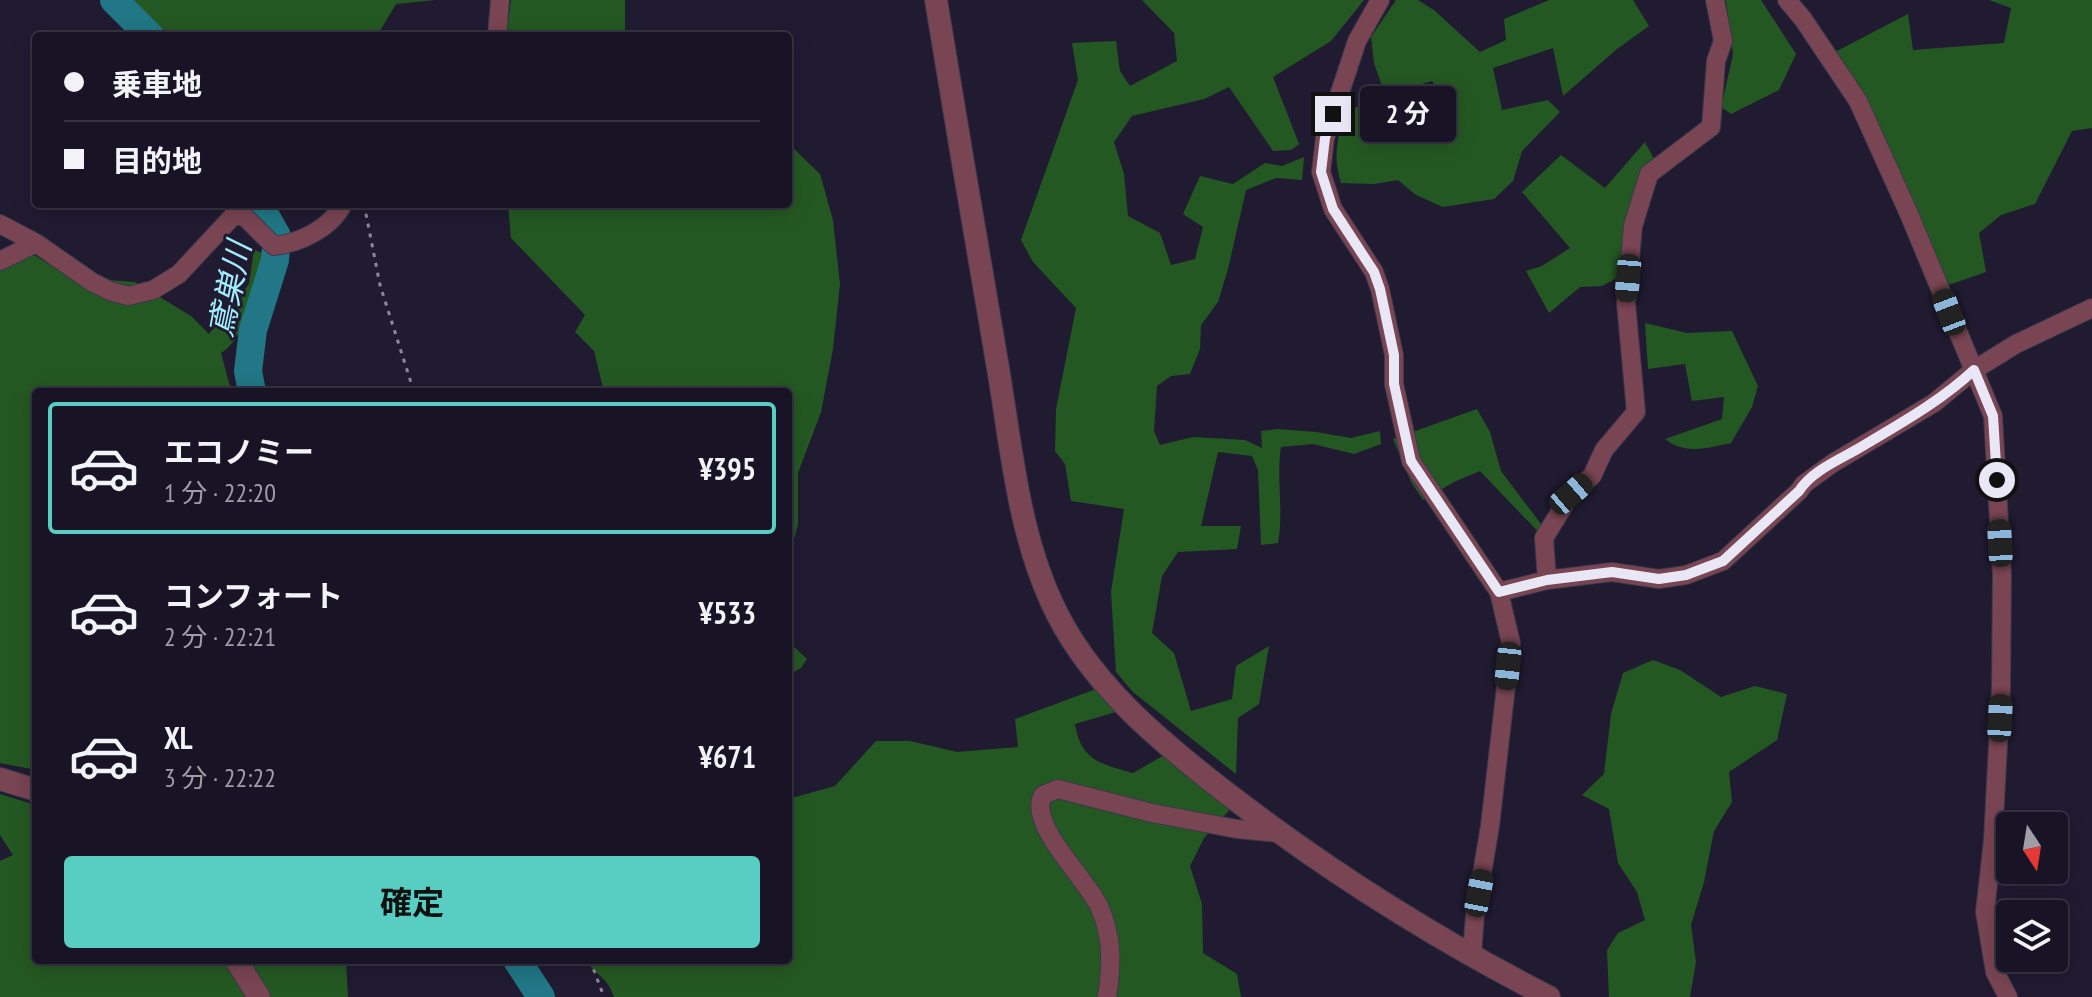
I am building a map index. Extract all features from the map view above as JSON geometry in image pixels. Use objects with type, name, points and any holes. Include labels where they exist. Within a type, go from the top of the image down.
[{"type":"street","points":[[497,32],[500,0]]},
{"type":"street","points":[[936,0],[1017,477],[1034,558],[1051,603],[1078,651],[1113,694],[1165,744],[1279,833],[1393,910],[1549,997]]},
{"type":"street","points":[[1380,0],[1357,41],[1325,138],[1321,172],[1333,209],[1374,272],[1380,289],[1394,355],[1394,384],[1411,461],[1499,592],[1511,643],[1472,954]]},
{"type":"street","points":[[1547,580],[1544,538],[1571,494],[1592,476],[1604,450],[1636,412],[1626,303],[1633,226],[1649,174],[1711,127],[1716,61],[1723,41],[1715,0]]},
{"type":"street","points":[[1787,0],[1858,101],[1993,416],[2002,575],[2001,687],[1993,840],[1985,912],[1995,972],[2008,997]]},
{"type":"street","points":[[0,224],[36,243],[92,282],[128,296],[153,290],[179,274],[233,216],[244,216],[274,246],[293,244],[336,217],[341,208]]},
{"type":"street","points":[[0,261],[36,243]]},
{"type":"street","points":[[1499,592],[1547,580],[1612,572],[1659,579],[1686,575],[1723,561],[1804,484],[1833,463],[1934,403],[1974,370],[2016,344],[2092,308]]},
{"type":"street","points":[[0,779],[32,789]]},
{"type":"street","points":[[1107,997],[1112,953],[1106,926],[1091,891],[1046,831],[1039,808],[1043,795],[1058,789],[1152,813],[1237,829],[1279,833]]},
{"type":"street","points":[[238,964],[259,997]]},
{"type":"path","points":[[365,208],[380,285],[413,388]]},
{"type":"path","points":[[592,964],[604,997]]},
{"type":"green space","points":[[118,0],[436,0],[396,4],[379,32],[160,32]]},
{"type":"green space","points":[[511,0],[625,0],[625,32],[507,32]]},
{"type":"green space","points":[[1142,0],[1364,0],[1331,41],[1273,77],[1299,144],[1291,150],[1273,151],[1229,87],[1204,99],[1132,116],[1114,142],[1124,174],[1128,216],[1160,233],[1171,265],[1195,259],[1203,227],[1183,214],[1200,176],[1233,184],[1265,163],[1282,166],[1304,157],[1302,180],[1276,178],[1246,190],[1218,302],[1201,325],[1200,349],[1190,374],[1171,376],[1157,386],[1154,431],[1160,445],[1193,437],[1245,440],[1262,448],[1261,431],[1316,432],[1351,438],[1380,431],[1381,444],[1354,454],[1313,444],[1281,447],[1278,543],[1261,545],[1258,470],[1252,456],[1218,452],[1201,526],[1241,526],[1237,549],[1178,552],[1162,576],[1152,633],[1174,653],[1191,711],[1232,699],[1236,666],[1269,646],[1259,704],[1238,718],[1236,774],[1133,692],[1116,672],[1111,592],[1124,509],[1071,501],[1065,464],[1055,451],[1056,409],[1076,308],[1033,262],[1021,240],[1078,80],[1072,43],[1116,41],[1120,71],[1130,86],[1177,61],[1174,33]]},
{"type":"green space","points":[[1396,0],[1418,0],[1435,11],[1480,52],[1506,40],[1504,19],[1549,0],[1633,0],[1649,26],[1563,96],[1553,48],[1493,68],[1502,110],[1548,100],[1560,112],[1522,151],[1513,181],[1494,199],[1443,207],[1416,195],[1398,180],[1374,184],[1341,183],[1338,173],[1337,146],[1346,108],[1372,106],[1398,125],[1446,103],[1432,81],[1385,95],[1374,63],[1371,37]]},
{"type":"green space","points":[[1726,0],[1761,0],[1796,54],[1779,90],[1731,114],[1721,107],[1733,55]]},
{"type":"green space","points":[[1989,0],[2092,0],[2092,128],[2072,131],[2035,204],[2001,215],[1979,233],[1986,272],[1940,288],[1833,53],[1908,14],[1913,50],[2004,43],[2011,8]]},
{"type":"green space","points":[[1645,142],[1658,167],[1623,275],[1602,286],[1580,287],[1549,313],[1526,271],[1542,266],[1570,248],[1522,192],[1561,155],[1605,188]]},
{"type":"green space","points":[[792,147],[820,174],[833,220],[840,284],[833,349],[821,412],[798,473],[798,524],[792,547],[792,388],[603,388],[594,351],[575,332],[585,315],[511,238],[508,208],[792,208]]},
{"type":"green space","points":[[243,208],[289,208],[288,209],[251,214]]},
{"type":"green space","points":[[19,246],[70,277],[135,282],[191,316],[209,334],[249,284],[254,250],[266,254],[245,322],[231,345],[221,353],[232,388],[32,388],[32,769],[0,763],[0,253]]},
{"type":"green space","points":[[1645,323],[1687,333],[1732,331],[1758,386],[1752,407],[1731,443],[1689,449],[1665,439],[1722,419],[1724,397],[1692,401],[1685,364],[1648,369]]},
{"type":"green space","points":[[1477,409],[1490,432],[1501,471],[1544,528],[1544,538],[1480,471],[1423,500],[1411,482],[1393,439]]},
{"type":"green space","points":[[792,645],[807,659],[801,668],[792,673]]},
{"type":"green space","points":[[1653,660],[1680,670],[1721,697],[1755,686],[1787,694],[1777,740],[1729,772],[1732,802],[1714,831],[1704,882],[1691,925],[1696,962],[1690,997],[1609,997],[1607,950],[1618,933],[1645,920],[1637,892],[1618,863],[1609,809],[1582,795],[1604,774],[1611,714],[1623,673]]},
{"type":"green space","points":[[1104,686],[1119,711],[1075,724],[1082,746],[1094,759],[1133,773],[1166,754],[1235,804],[1204,838],[1190,866],[1202,904],[1203,953],[1237,974],[1241,997],[614,997],[608,984],[589,964],[792,964],[792,798],[835,786],[876,741],[910,741],[957,752],[1018,747],[1015,719]]},
{"type":"green space","points":[[0,794],[32,804],[32,964],[228,964],[248,997],[0,997],[0,861],[13,855],[0,835]]},
{"type":"green space","points":[[249,964],[346,964],[348,997],[270,997]]},
{"type":"waterway","name":"鳶巣川","points":[[114,0],[146,32]]},
{"type":"waterway","name":"鳶巣川","points":[[251,388],[248,371],[253,330],[275,260],[277,236],[261,208]]},
{"type":"waterway","name":"鳶巣川","points":[[520,964],[541,997]]},
{"type":"route","points":[[1333,114],[1325,138],[1321,172],[1333,209],[1374,272],[1380,289],[1394,355],[1394,384],[1411,461],[1499,592],[1547,580],[1612,572],[1659,579],[1686,575],[1723,561],[1804,484],[1833,463],[1934,403],[1974,370],[1993,416],[1997,480]]}]
